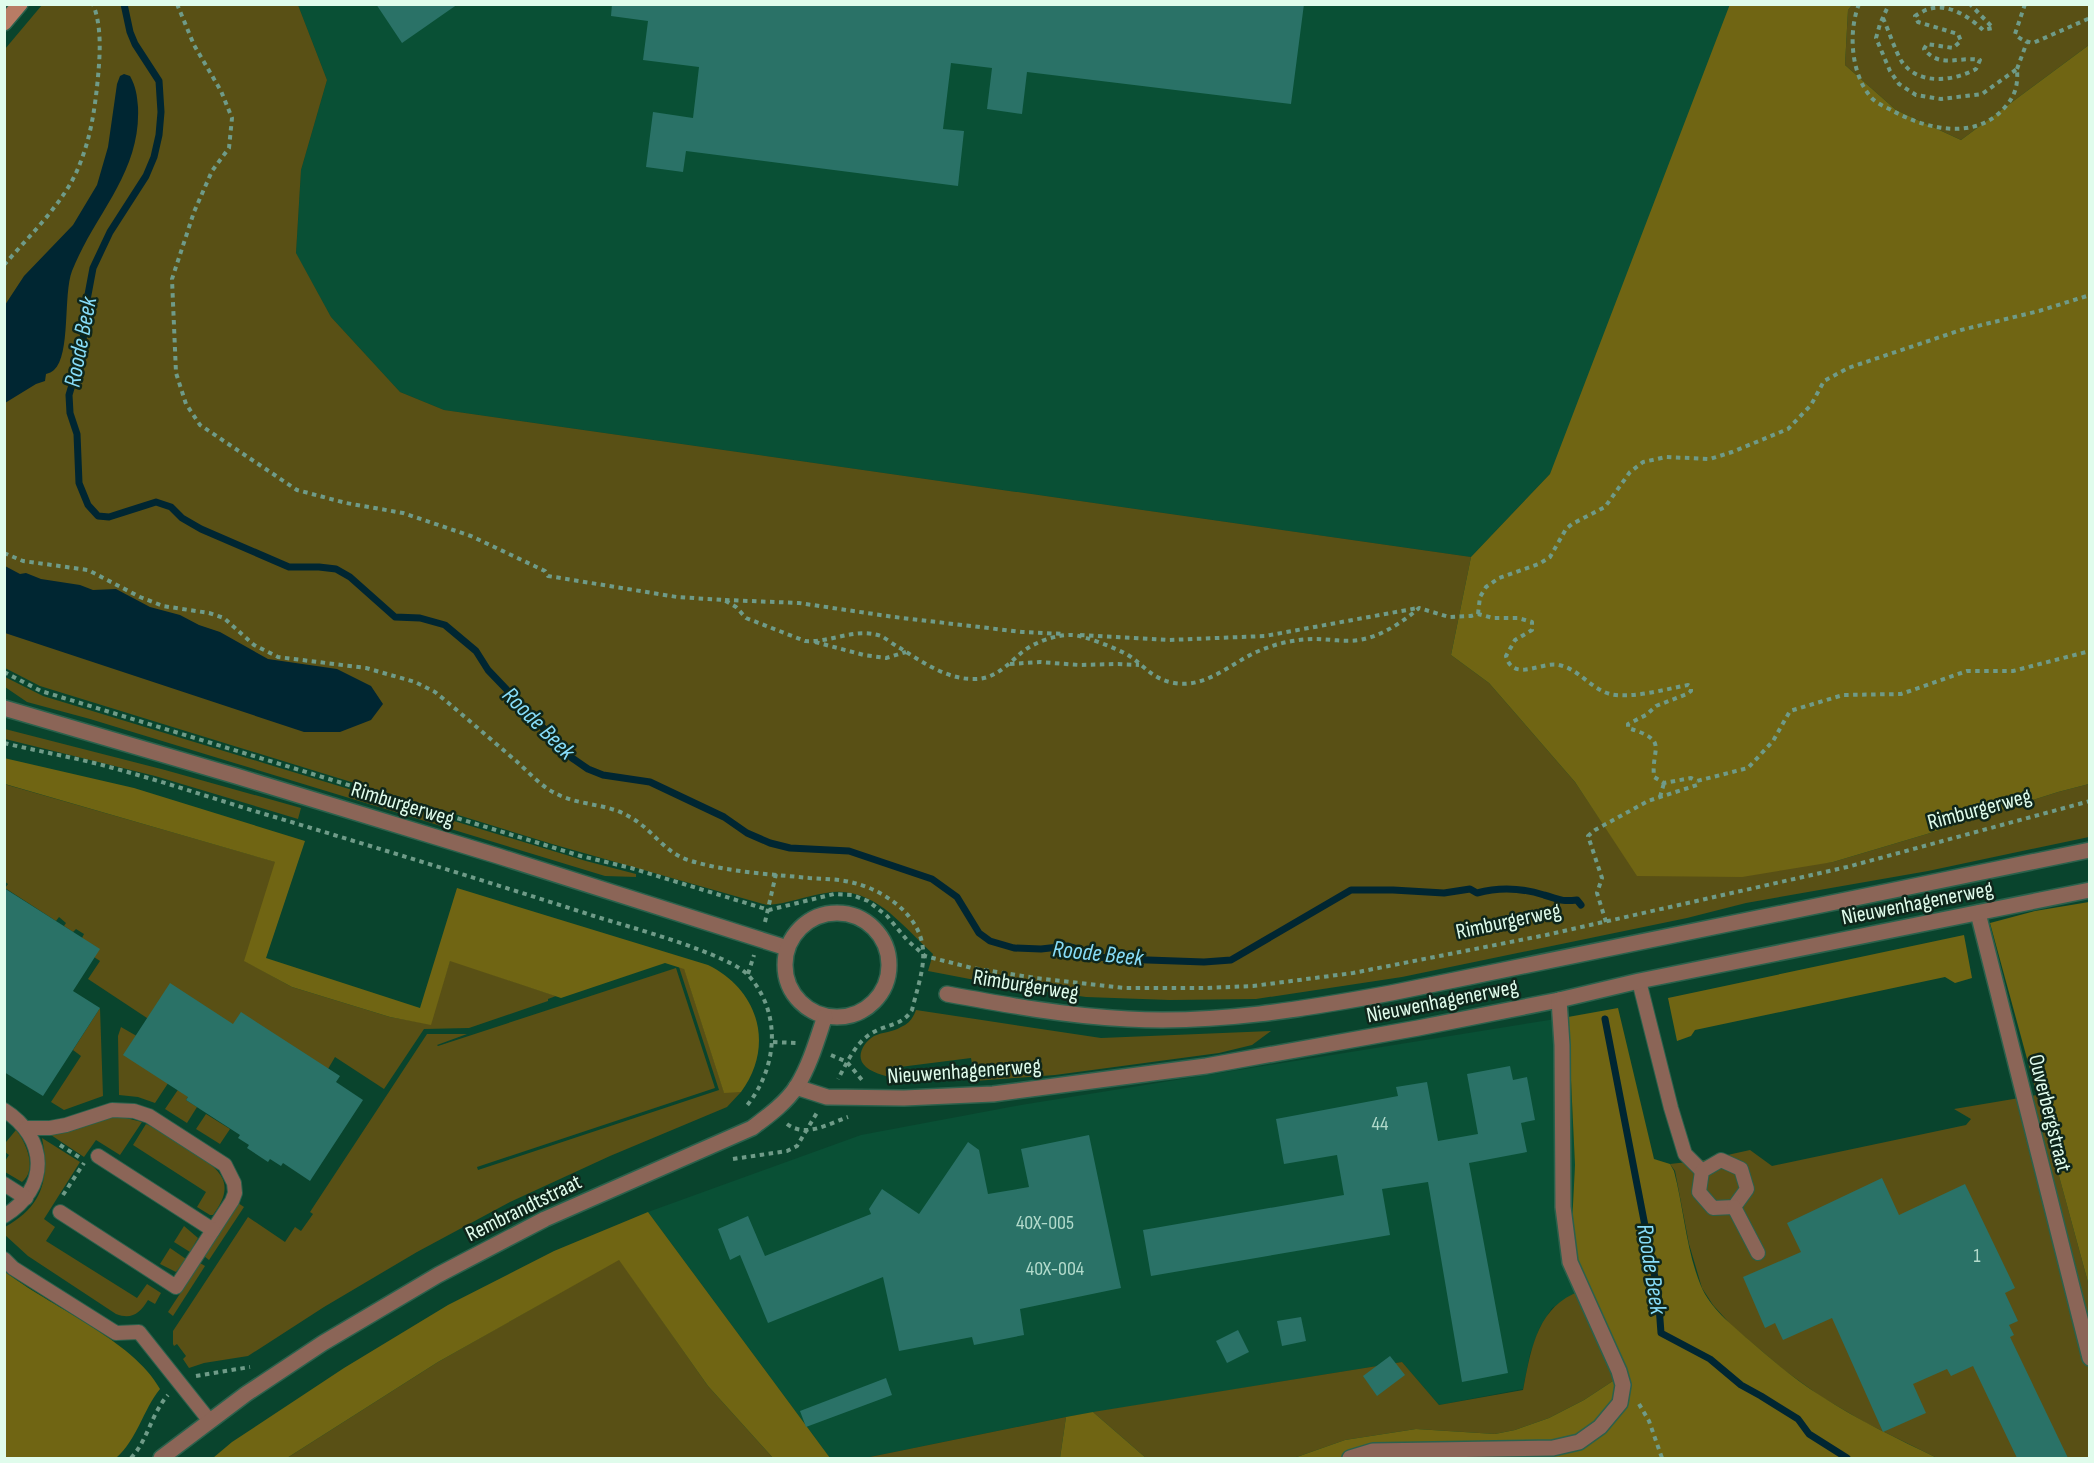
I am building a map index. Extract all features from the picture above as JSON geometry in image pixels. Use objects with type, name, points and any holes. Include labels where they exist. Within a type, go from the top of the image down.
[{"type":"main road","points":[[4,22],[20,4]]},
{"type":"street","name":"Rimburgerweg","points":[[4,708],[464,845],[787,948]]},
{"type":"street","name":"Rimburgerweg","points":[[947,994],[1080,1016],[1130,1019],[1215,1018],[1298,1010],[1402,991],[2090,850]]},
{"type":"street","name":"Nieuwenhagenerweg","points":[[796,1087],[827,1097],[903,1098],[993,1094],[1206,1066],[1418,1029],[1639,981],[2090,890]]},
{"type":"street","points":[[834,913],[858,917],[869,923],[885,942],[889,954],[889,973],[883,991],[875,1002],[864,1010],[839,1018],[825,1016],[812,1011],[791,991],[785,970],[787,948],[792,937],[810,920],[834,913]]},
{"type":"street","name":"Ouverbergstraat","points":[[1978,913],[2090,1358]]},
{"type":"street","points":[[1350,1458],[1373,1451],[1553,1448],[1579,1442],[1600,1426],[1620,1402],[1623,1385],[1619,1371],[1570,1262],[1563,1208],[1562,1045],[1558,1000]]},
{"type":"street","name":"Rembrandtstraat","points":[[161,1458],[209,1420],[323,1343],[447,1270],[502,1240],[576,1205],[752,1128],[772,1113],[796,1087],[807,1066],[825,1016]]},
{"type":"lane","points":[[1639,981],[1685,1154],[1702,1171]]},
{"type":"lane","points":[[4,1110],[26,1128],[36,1147],[38,1164],[34,1182],[26,1198],[4,1216]]},
{"type":"lane","points":[[26,1128],[66,1125],[112,1110],[134,1111],[149,1116],[225,1165],[234,1183],[235,1193],[232,1201],[176,1287],[59,1207]]},
{"type":"lane","points":[[91,1158],[213,1230]]},
{"type":"lane","points":[[1702,1171],[1721,1160],[1741,1169],[1747,1189],[1734,1207]]},
{"type":"lane","points":[[1702,1171],[1699,1192],[1713,1208],[1734,1207]]},
{"type":"lane","points":[[4,1184],[26,1198]]},
{"type":"lane","points":[[1734,1207],[1758,1253]]},
{"type":"lane","points":[[4,1259],[13,1268],[117,1333],[139,1332],[209,1420]]},
{"type":"path","points":[[4,265],[51,211],[79,168],[94,117],[100,57],[99,35],[93,4]]},
{"type":"path","points":[[177,4],[194,45],[221,91],[232,118],[228,148],[212,171],[194,212],[172,279],[176,374],[186,404],[200,424],[297,490],[346,503],[403,513],[471,536],[545,572],[548,576],[677,597],[799,603],[987,628],[1169,640],[1265,636],[1419,608],[1449,616],[1478,614],[1492,618],[1518,618],[1532,622],[1533,630],[1515,640],[1506,656],[1508,663],[1516,669],[1528,670],[1551,664],[1559,665],[1575,670],[1591,684],[1609,694],[1629,695],[1691,687],[1691,691],[1687,694],[1656,706],[1646,715],[1628,724],[1628,728],[1646,734],[1655,742],[1657,750],[1653,766],[1654,777],[1664,783],[1691,778],[1697,781],[1748,768],[1773,741],[1790,711],[1843,695],[1901,694],[1967,671],[2013,671],[2090,651]]},
{"type":"path","points":[[1859,4],[1854,17],[1853,40],[1857,73],[1871,98],[1909,119],[1944,128],[1973,128],[1996,118],[2013,98],[2018,83],[2016,69],[2027,42]]},
{"type":"path","points":[[1889,4],[1876,38],[1899,84],[1916,95],[1941,99],[1982,94],[2016,69]]},
{"type":"path","points":[[1883,17],[1902,62],[1913,72],[1935,80],[1955,78],[1976,69],[1980,60],[1932,59],[1924,49],[1927,44],[1953,48],[1960,41],[1958,34],[1918,22],[1915,16],[1928,9],[1953,11],[1966,16],[1983,30],[1992,28],[1970,4]]},
{"type":"path","points":[[2025,4],[2014,34],[2027,42],[2033,43],[2090,18]]},
{"type":"path","points":[[1478,614],[1480,597],[1486,587],[1499,578],[1539,564],[1550,557],[1566,529],[1605,507],[1630,472],[1643,462],[1665,457],[1710,459],[1732,453],[1788,429],[1811,405],[1824,381],[1848,368],[1960,330],[2039,311],[2090,295]]},
{"type":"path","points":[[4,553],[23,561],[88,570],[140,597],[163,606],[209,613],[224,618],[254,645],[278,657],[366,668],[415,682],[435,692],[555,794],[581,803],[620,811],[648,829],[675,855],[688,860],[745,871],[855,883],[896,904],[910,918],[920,933],[924,946],[925,956],[912,1010],[908,1017],[899,1023],[872,1033],[855,1048],[847,1062]]},
{"type":"path","points":[[724,600],[736,607],[746,618],[805,641],[886,658],[906,652]]},
{"type":"path","points":[[814,642],[862,633],[881,636],[923,663],[954,676],[975,679],[999,672],[1023,651],[1051,638],[1072,635],[1127,655],[1153,676],[1173,683],[1191,684],[1211,677],[1261,650],[1298,639],[1338,641],[1365,639],[1402,623],[1419,608]]},
{"type":"path","points":[[1009,664],[1040,662],[1079,665],[1118,663],[1139,665]]},
{"type":"path","points":[[4,672],[52,695],[570,853],[631,868],[769,910],[834,894],[852,895],[868,901],[887,916],[907,940],[925,956]]},
{"type":"path","points":[[4,743],[124,771],[452,870],[732,964],[748,974],[761,993],[768,1011],[773,1042],[765,1077],[754,1096]]},
{"type":"path","points":[[1606,921],[1597,893],[1602,879],[1588,836],[1611,821],[1660,797],[1697,785],[1697,781]]},
{"type":"path","points":[[1660,797],[1664,783]]},
{"type":"path","name":"Rimburgerweg","points":[[925,956],[972,968],[1125,988],[1241,986],[1353,973],[1606,921],[1847,867],[2090,801]]},
{"type":"path","points":[[769,910],[776,874]]},
{"type":"path","points":[[725,1162],[735,1158],[787,1151],[797,1146],[807,1131]]},
{"type":"path","points":[[59,1207],[91,1158]]},
{"type":"path","points":[[1623,1385],[1638,1402],[1662,1458]]},
{"type":"shaded area","points":[[1730,4],[1852,5],[1848,10],[1845,65],[1896,110],[1961,140],[2089,45],[2089,784],[1833,862],[1742,877],[1637,876],[1575,782],[1489,683],[1451,655],[1471,557],[1550,474]]},
{"type":"shaded area","points":[[42,5],[298,5],[327,80],[301,170],[296,253],[331,317],[400,392],[444,410],[1471,557],[1451,655],[1489,683],[1575,782],[1638,876],[1833,862],[2089,784],[2089,837],[1928,871],[1746,903],[1687,918],[1402,977],[1256,999],[1170,1000],[1086,997],[1001,985],[928,971],[933,954],[886,910],[858,895],[843,892],[826,893],[767,905],[552,844],[40,686],[5,668],[5,49]]},
{"type":"shaded area","points":[[298,5],[1771,5],[1550,474],[1471,557],[444,410],[400,392],[331,317],[296,254],[301,170],[327,80]]},
{"type":"shaded area","points":[[1852,5],[2089,5],[2089,45],[1961,140],[1896,110],[1845,65],[1848,10]]},
{"type":"shaded area","points":[[5,677],[43,696],[586,861],[636,874],[636,877],[605,876],[90,719],[27,702],[5,687]]},
{"type":"shaded area","points":[[5,729],[301,808],[298,819],[155,776],[5,739]]},
{"type":"shaded area","points":[[4,758],[134,788],[305,841],[266,958],[420,1008],[457,888],[708,965],[739,989],[750,1004],[759,1038],[757,1056],[751,1074],[741,1092],[724,1093],[684,969],[665,963],[561,998],[450,961],[431,1025],[390,1017],[292,987],[244,961],[275,862],[5,784]]},
{"type":"shaded area","points":[[4,784],[276,862],[245,961],[292,987],[390,1017],[430,1024],[450,960],[556,996],[548,1001],[469,1028],[424,1029],[384,1089],[335,1057],[328,1069],[206,1069],[186,1100],[197,1107],[187,1123],[165,1109],[196,1063],[147,1018],[88,979],[100,961],[94,957],[82,938],[84,934],[76,929],[73,932],[64,926],[66,923],[59,917],[56,921],[5,888],[8,884],[4,881]]},
{"type":"shaded area","points":[[2090,902],[2089,1286],[1990,923],[2035,911]]},
{"type":"shaded area","points":[[1964,935],[1972,978],[1955,983],[1945,977],[1695,1030],[1691,1036],[1677,1041],[1668,998]]},
{"type":"shaded area","points":[[679,967],[684,968],[724,1092],[741,1092],[727,1107],[610,1156],[510,1202],[417,1252],[324,1307],[248,1356],[204,1363],[189,1368],[183,1359],[186,1356],[177,1344],[174,1346],[173,1344],[173,1331],[248,1217],[285,1242],[295,1227],[301,1231],[313,1214],[310,1212],[427,1034],[467,1034],[438,1046],[676,968],[715,1088],[477,1167],[478,1170],[719,1090]]},
{"type":"shaded area","points":[[100,1008],[103,1096],[64,1110],[51,1102],[81,1056],[73,1050]]},
{"type":"shaded area","points":[[1618,1008],[1654,1159],[1670,1164],[1674,1171],[1692,1258],[1701,1286],[1710,1302],[1749,1340],[1811,1390],[1864,1421],[1937,1458],[1294,1458],[1345,1440],[1416,1429],[1495,1434],[1515,1430],[1549,1418],[1584,1400],[1619,1377],[1580,1291],[1572,1224],[1575,1165],[1568,1017]]},
{"type":"shaded area","points":[[916,1010],[1101,1038],[1271,1031],[1252,1045],[1219,1053],[1055,1075],[975,1081],[971,1058],[900,1067],[901,1080],[866,1067],[862,1063],[861,1054],[867,1042],[874,1036],[906,1024]]},
{"type":"shaded area","points":[[1568,1017],[1575,1165],[1572,1224],[1580,1291],[1552,1308],[1540,1327],[1530,1354],[1523,1389],[1439,1405],[1402,1362],[1066,1417],[865,1458],[830,1458],[648,1212],[861,1135],[1021,1105]]},
{"type":"shaded area","points":[[121,1027],[182,1062],[155,1103],[138,1097],[119,1095],[118,1036]]},
{"type":"shaded area","points":[[2037,1095],[2089,1286],[2089,1458],[1937,1458],[1866,1423],[1820,1396],[1784,1370],[1732,1326],[1713,1305],[1702,1288],[1689,1244],[1675,1171],[1670,1164],[1705,1160],[1750,1150],[1772,1166],[1966,1125],[1971,1119],[1954,1109]]},
{"type":"shaded area","points":[[206,1114],[230,1129],[220,1144],[196,1129]]},
{"type":"shaded area","points":[[110,1118],[126,1118],[142,1122],[120,1155],[96,1140],[84,1157],[51,1135],[66,1132]]},
{"type":"shaded area","points":[[146,1124],[207,1162],[221,1176],[224,1192],[221,1203],[213,1215],[197,1207],[206,1192],[133,1145]]},
{"type":"shaded area","points":[[16,1130],[27,1149],[30,1163],[27,1177],[22,1182],[5,1172],[5,1161],[9,1155],[5,1152],[5,1142]]},
{"type":"shaded area","points":[[42,1138],[80,1162],[44,1219],[55,1227],[46,1241],[137,1298],[147,1284],[161,1293],[155,1304],[148,1300],[142,1309],[131,1316],[116,1314],[28,1256],[5,1235],[5,1227],[28,1210],[41,1190],[45,1166]]},
{"type":"shaded area","points":[[238,1203],[244,1207],[209,1260],[204,1256]]},
{"type":"shaded area","points":[[648,1212],[830,1458],[773,1458],[708,1386],[619,1260],[438,1362],[287,1458],[213,1458],[232,1442],[344,1368],[448,1305],[554,1251]]},
{"type":"shaded area","points":[[184,1226],[198,1238],[190,1252],[174,1242]]},
{"type":"shaded area","points":[[170,1248],[186,1259],[176,1272],[160,1264]]},
{"type":"shaded area","points":[[619,1259],[708,1386],[773,1458],[287,1458],[438,1362]]},
{"type":"shaded area","points":[[200,1263],[205,1266],[173,1316],[168,1312]]},
{"type":"shaded area","points":[[4,1271],[111,1339],[147,1371],[160,1389],[135,1434],[116,1458],[5,1458]]},
{"type":"shaded area","points":[[1580,1291],[1619,1377],[1584,1400],[1549,1418],[1515,1430],[1495,1434],[1416,1429],[1345,1440],[1294,1458],[1146,1458],[1093,1412],[1402,1362],[1439,1405],[1523,1390],[1529,1359],[1538,1331],[1554,1307]]},
{"type":"shaded area","points":[[1093,1412],[1146,1458],[1060,1458],[1066,1417]]},
{"type":"shaded area","points":[[1066,1417],[1060,1458],[865,1458]]},
{"type":"water","points":[[124,74],[130,76],[136,91],[137,131],[124,173],[72,271],[69,281],[63,351],[53,371],[46,374],[45,381],[5,403],[5,305],[24,276],[73,225],[97,185],[108,147],[117,84],[120,76]]},
{"type":"water","points":[[5,566],[20,574],[26,573],[41,579],[80,585],[93,590],[116,589],[150,607],[180,615],[220,632],[268,659],[337,669],[371,686],[383,704],[371,720],[340,732],[304,732],[5,633]]},
{"type":"building","points":[[376,4],[458,4],[402,43]]},
{"type":"building","points":[[612,4],[1304,4],[1291,104],[1027,72],[1022,114],[987,109],[992,68],[951,63],[943,129],[964,131],[958,186],[686,151],[683,172],[646,167],[653,112],[693,118],[699,67],[643,60],[648,21],[611,16]]},
{"type":"building","points":[[4,888],[100,949],[73,991],[100,1008],[43,1096],[4,1072]]},
{"type":"building","points":[[170,983],[233,1024],[241,1012],[340,1076],[336,1082],[363,1100],[310,1181],[283,1163],[281,1166],[270,1159],[268,1162],[247,1148],[249,1145],[238,1138],[240,1135],[186,1100],[188,1097],[123,1055]]},
{"type":"building","points":[[1510,1066],[1513,1080],[1527,1077],[1535,1120],[1521,1123],[1527,1152],[1469,1163],[1508,1373],[1462,1382],[1428,1182],[1382,1189],[1390,1235],[1151,1276],[1143,1230],[1344,1195],[1337,1155],[1284,1164],[1276,1119],[1398,1096],[1396,1087],[1427,1082],[1438,1141],[1478,1134],[1467,1074]]},
{"type":"building","points":[[1089,1135],[1121,1288],[1020,1309],[1024,1335],[974,1345],[972,1337],[899,1351],[883,1277],[768,1323],[740,1255],[730,1260],[718,1229],[748,1216],[765,1256],[871,1214],[869,1209],[882,1189],[919,1214],[968,1142],[979,1150],[988,1194],[1029,1187],[1021,1149]]},
{"type":"building","points":[[1882,1178],[1899,1215],[1965,1184],[2015,1288],[2005,1293],[2018,1321],[2009,1325],[2014,1335],[2010,1337],[2068,1458],[2017,1458],[1973,1366],[1951,1376],[1947,1369],[1913,1384],[1926,1413],[1883,1432],[1832,1318],[1783,1340],[1775,1323],[1765,1328],[1743,1277],[1801,1252],[1787,1223]]},
{"type":"building","points":[[1301,1317],[1306,1341],[1282,1346],[1277,1321]]},
{"type":"building","points":[[1238,1330],[1249,1352],[1227,1363],[1216,1341]]},
{"type":"building","points":[[1390,1356],[1405,1375],[1377,1396],[1363,1376]]},
{"type":"building","points":[[886,1378],[892,1395],[806,1427],[800,1411]]},
{"type":"waterway","name":"Roode Beek","points":[[124,4],[135,44],[159,81],[161,112],[154,157],[146,176],[110,232],[93,268],[82,351],[69,395],[70,413],[77,434],[79,483],[88,505],[98,516],[109,517],[156,502],[171,507],[182,518],[201,529],[289,567],[336,569],[350,577],[395,617],[420,618],[445,625],[476,651],[488,670],[572,758],[588,769],[603,775],[650,782],[724,817],[747,833],[770,843],[790,848],[849,851],[932,879],[957,897],[979,933],[990,941],[1014,948],[1041,949],[1068,946],[1088,956],[1120,959],[1204,962],[1231,960],[1351,890],[1444,893],[1470,889],[1477,893],[1510,889],[1563,900],[1577,900],[1581,905]]},
{"type":"waterway","name":"Roode Beek","points":[[1605,1019],[1658,1293],[1661,1333],[1710,1359],[1741,1385],[1798,1419],[1809,1434],[1847,1458]]}]
